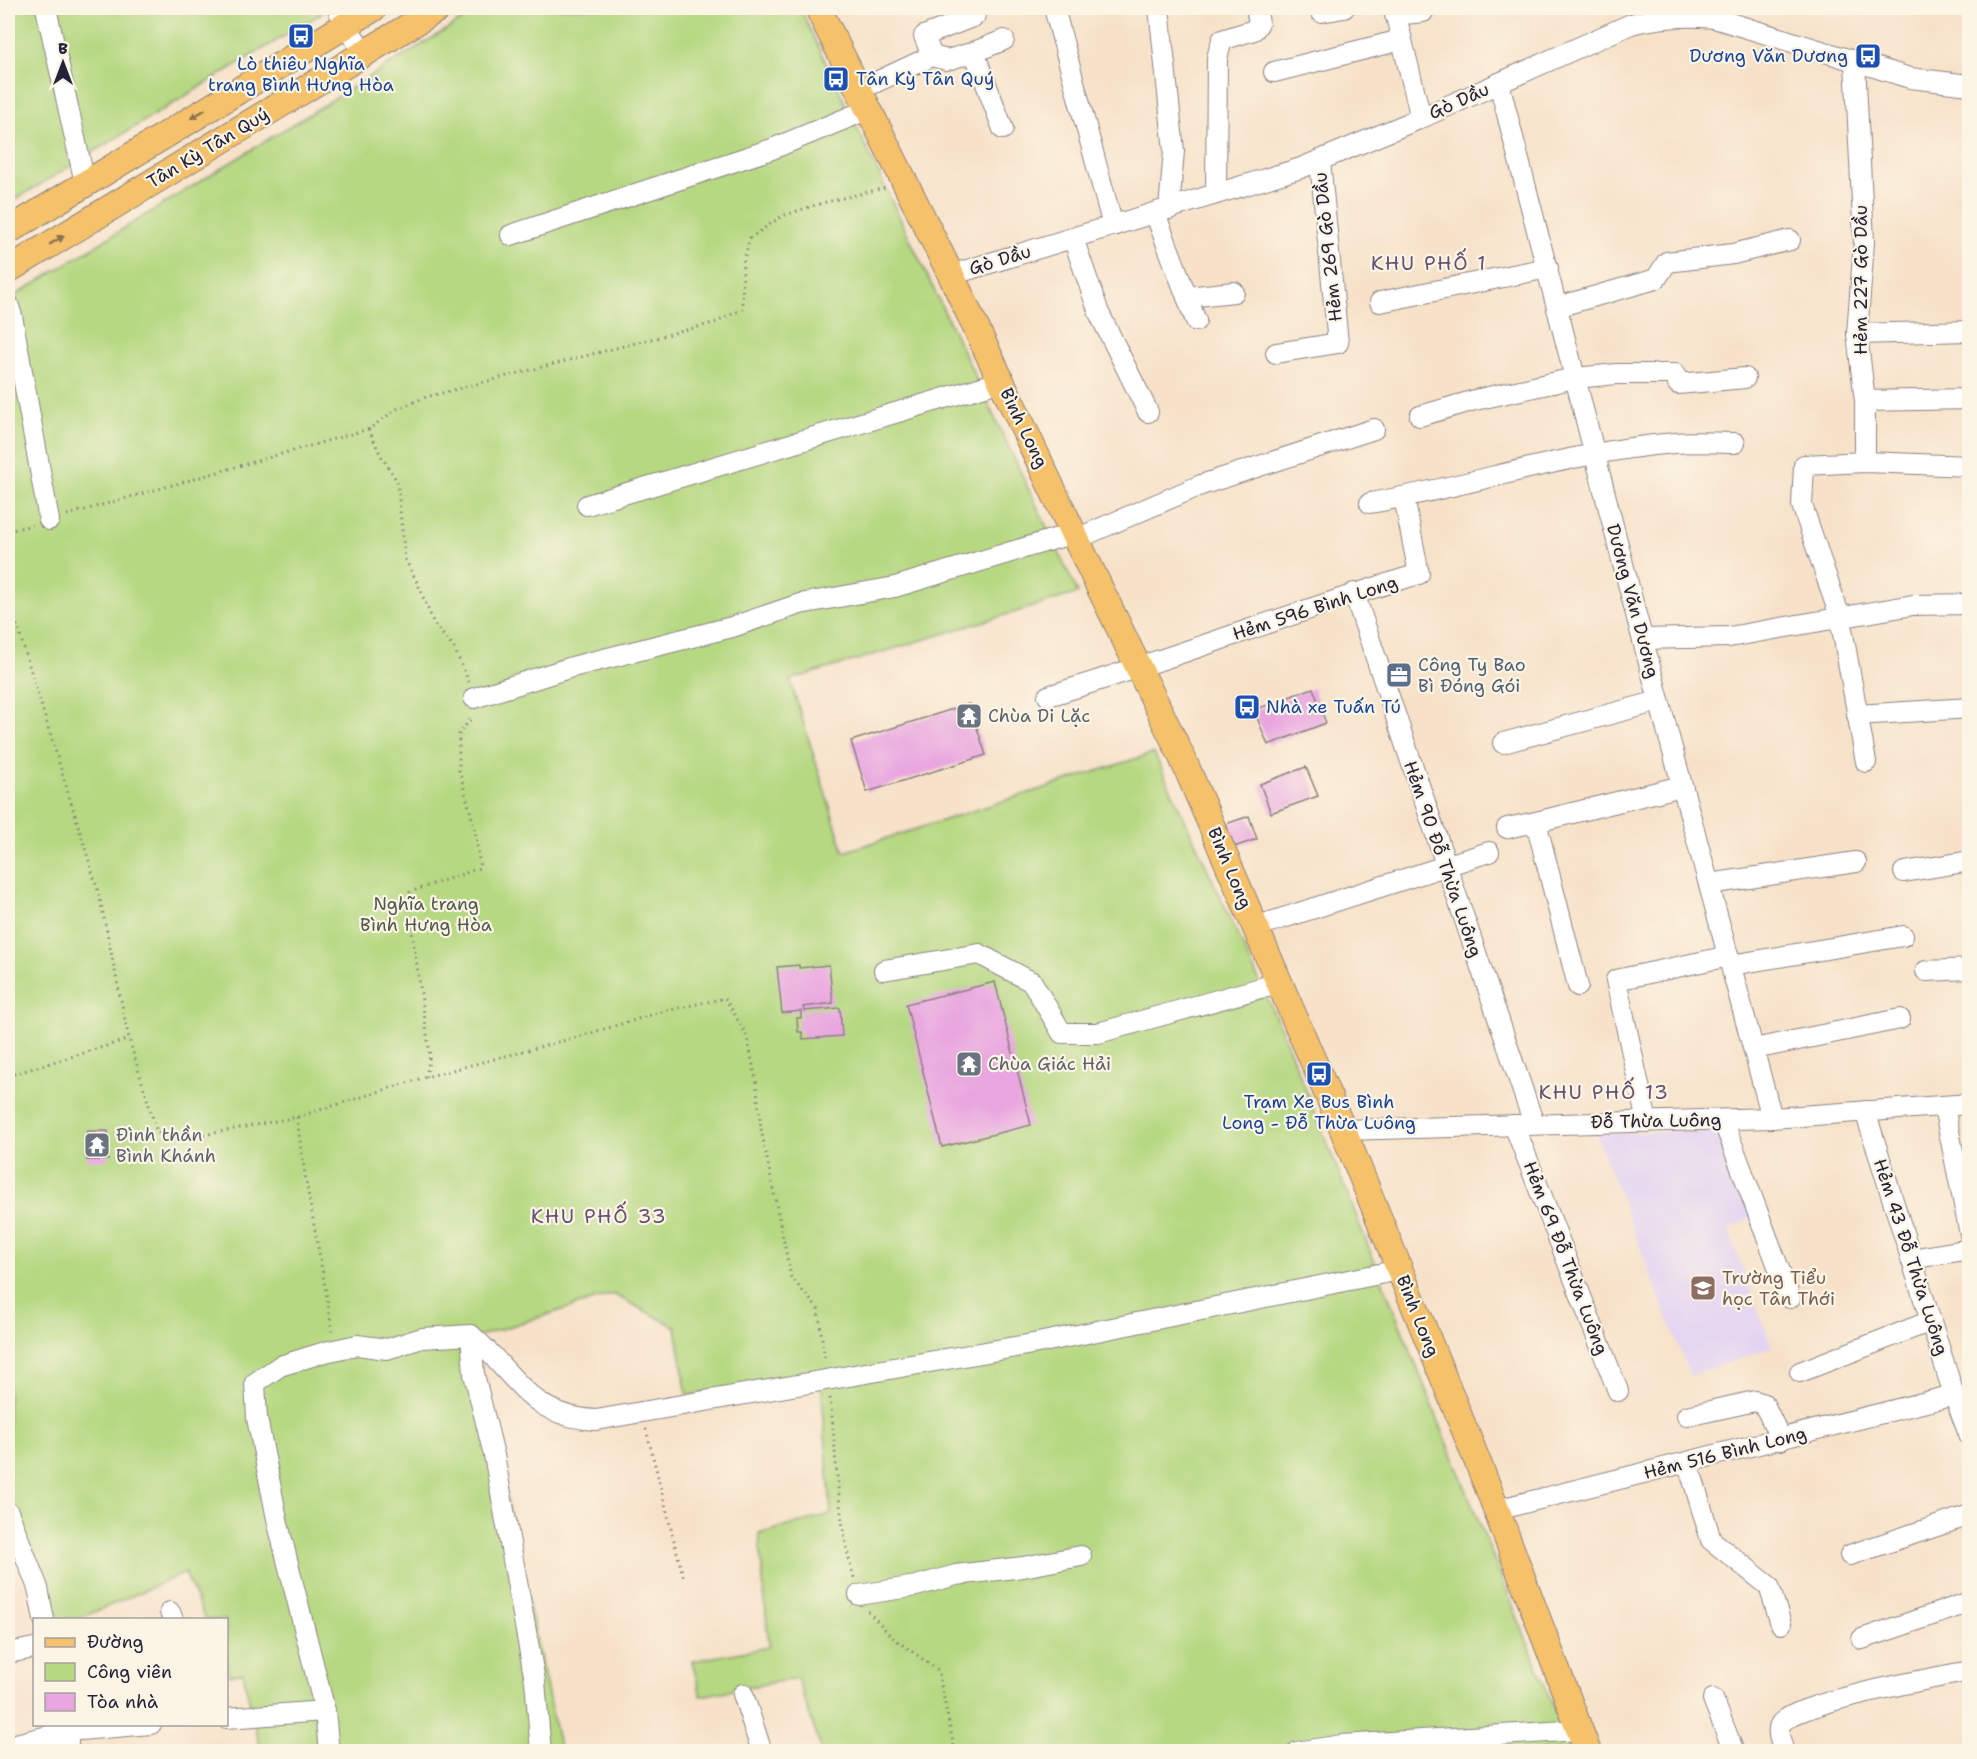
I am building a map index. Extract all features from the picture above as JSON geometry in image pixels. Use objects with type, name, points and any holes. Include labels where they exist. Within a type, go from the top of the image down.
[{"type":"main road","name":"Tân Kỳ Tân Quý","points":[[8,231],[341,16],[374,8]]},
{"type":"main road","name":"Tân Kỳ Tân Quý","points":[[8,270],[439,8]]},
{"type":"main road","name":"Bình Long","points":[[818,8],[951,275],[1181,755],[1343,1130],[1496,1510],[1584,1741]]},
{"type":"street","points":[[46,8],[85,183]]},
{"type":"street","points":[[932,56],[924,36],[975,16],[972,8]]},
{"type":"street","points":[[1054,8],[1113,226]]},
{"type":"street","points":[[1159,8],[1174,151],[1162,211],[1196,321]]},
{"type":"street","points":[[1216,194],[1217,58],[1221,40],[1254,30],[1259,23],[1256,8]]},
{"type":"street","points":[[1321,12],[1344,8]]},
{"type":"street","points":[[1421,118],[1394,11],[1423,12]]},
{"type":"street","points":[[341,16],[363,54]]},
{"type":"street","name":"Gò Dầu","points":[[951,275],[1320,161],[1499,83],[1631,16],[1714,18],[1910,78],[1970,85]]},
{"type":"street","points":[[510,235],[772,149],[864,100],[932,56],[947,60],[1004,40]]},
{"type":"street","points":[[1274,72],[1401,40]]},
{"type":"street","points":[[974,52],[1003,129]]},
{"type":"street","name":"Hẻm 227 Gò Dầu","points":[[1855,62],[1864,242],[1857,334],[1865,401],[1865,462]]},
{"type":"street","name":"Dương Văn Dương","points":[[1499,83],[1659,701],[1772,1118]]},
{"type":"street","name":"Hẻm 269 Gò Dầu","points":[[1276,353],[1338,343],[1320,161]]},
{"type":"street","points":[[1072,238],[1100,313],[1148,412]]},
{"type":"street","points":[[1557,307],[1656,279],[1667,262],[1733,254],[1790,240]]},
{"type":"street","points":[[1380,302],[1548,268]]},
{"type":"street","points":[[1187,297],[1234,292]]},
{"type":"street","points":[[8,304],[49,520]]},
{"type":"street","points":[[1857,334],[1970,331]]},
{"type":"street","points":[[1420,416],[1475,400],[1575,378],[1617,374],[1675,374],[1678,384],[1745,378]]},
{"type":"street","points":[[587,506],[1002,381]]},
{"type":"street","points":[[1865,401],[1970,399]]},
{"type":"street","points":[[474,698],[572,667],[732,627],[800,604],[896,587],[1075,536],[1201,485],[1374,429]]},
{"type":"street","points":[[1370,503],[1404,498],[1595,455],[1676,442],[1735,442]]},
{"type":"street","points":[[1866,762],[1840,617],[1802,505],[1804,465],[1865,462],[1970,466]]},
{"type":"street","name":"Hẻm 596 Bình Long","points":[[1048,696],[1138,668],[1354,593],[1419,574],[1404,498]]},
{"type":"street","name":"Hẻm 90 Đỗ Thừa Luông","points":[[1354,593],[1445,867],[1524,1125]]},
{"type":"street","points":[[1643,639],[1728,637],[1913,605],[1970,604]]},
{"type":"street","points":[[1503,743],[1659,701]]},
{"type":"street","points":[[1857,715],[1969,712]]},
{"type":"street","points":[[1507,828],[1682,786]]},
{"type":"street","points":[[1536,822],[1578,986]]},
{"type":"street","points":[[1255,927],[1489,852]]},
{"type":"street","points":[[1904,872],[1970,861]]},
{"type":"street","points":[[1709,884],[1856,862]]},
{"type":"street","points":[[1647,1122],[1616,980],[1903,936]]},
{"type":"street","points":[[884,970],[979,954],[1032,982],[1062,1033],[1098,1033],[1279,983]]},
{"type":"street","points":[[1926,971],[1970,969]]},
{"type":"street","points":[[1754,1049],[1900,1019]]},
{"type":"street","name":"Đỗ Thừa Luông","points":[[1343,1130],[1772,1118],[1970,1104]]},
{"type":"street","points":[[1944,1107],[1970,1234]]},
{"type":"street","name":"Hẻm 43 Đỗ Thừa Luông","points":[[1865,1111],[1954,1395],[1970,1437]]},
{"type":"street","points":[[1723,1120],[1790,1298]]},
{"type":"street","name":"Hẻm 69 Đỗ Thừa Luông","points":[[1524,1125],[1618,1391]]},
{"type":"street","points":[[1911,1259],[1970,1249]]},
{"type":"street","points":[[329,1752],[325,1711],[278,1524],[257,1418],[255,1383],[280,1366],[357,1345],[387,1349],[422,1338],[471,1335],[497,1360],[516,1384],[537,1403],[560,1414],[579,1419],[596,1420],[1038,1343],[1400,1270]]},
{"type":"street","points":[[1800,1372],[1826,1364],[1844,1354],[1931,1321]]},
{"type":"street","points":[[471,1335],[474,1374],[494,1455],[535,1681],[541,1752]]},
{"type":"street","name":"Hẻm 516 Bình Long","points":[[1496,1510],[1954,1395]]},
{"type":"street","points":[[1687,1416],[1755,1401],[1764,1404],[1781,1440]]},
{"type":"street","points":[[1688,1463],[1712,1540],[1769,1586],[1781,1624]]},
{"type":"street","points":[[8,1512],[38,1588],[44,1618]]},
{"type":"street","points":[[1850,1555],[1970,1515]]},
{"type":"street","points":[[859,1595],[916,1586],[956,1575],[1023,1567],[1081,1556]]},
{"type":"street","points":[[1862,1639],[1970,1602]]},
{"type":"street","points":[[8,1653],[33,1648]]},
{"type":"street","points":[[1784,1752],[1778,1730],[1780,1724],[1789,1715],[1817,1704],[1970,1671]]},
{"type":"street","points":[[743,1694],[762,1752]]},
{"type":"street","points":[[1713,1699],[1734,1752]]},
{"type":"street","points":[[228,1718],[325,1711]]},
{"type":"street","points":[[8,1746],[67,1728],[123,1726]]},
{"type":"street","points":[[67,1728],[68,1752]]},
{"type":"street","points":[[1297,1752],[1342,1745],[1584,1741]]},
{"type":"path","points":[[8,531],[369,429],[398,409],[426,397],[717,322],[742,309],[743,262],[750,238],[782,216],[822,203],[905,182]]},
{"type":"path","points":[[369,429],[380,454],[398,481],[405,559],[434,624],[454,648],[468,677],[474,698],[473,716],[459,735],[459,770],[475,829],[480,868],[410,892],[409,910],[430,1055],[426,1077]]},
{"type":"path","points":[[8,596],[99,894],[129,1039],[157,1132],[169,1140],[183,1139],[297,1117],[426,1077],[571,1039],[661,1012],[725,998],[747,1036],[756,1080],[761,1129],[791,1277],[818,1309],[827,1380]]},
{"type":"path","points":[[8,1076],[129,1039]]},
{"type":"path","points":[[297,1117],[303,1168],[324,1268],[335,1350]]},
{"type":"path","points":[[642,1413],[683,1576]]},
{"type":"shaded area","name":"Trường Tiểu học Tân Thới","points":[[1716,1130],[1752,1217],[1728,1229],[1772,1347],[1690,1376],[1596,1134]]},
{"type":"green space","points":[[8,8],[330,8],[8,204]]},
{"type":"green space","name":"Nghĩa trang Bình Hưng Hòa","points":[[481,8],[800,8],[1078,593],[790,680],[844,852],[1154,753],[1280,1026],[1571,1751],[822,1751],[797,1678],[701,1696],[692,1661],[769,1647],[759,1534],[831,1514],[821,1380],[687,1395],[676,1327],[613,1294],[473,1338],[560,1751],[261,1751],[243,1673],[229,1675],[228,1672],[228,1618],[205,1618],[185,1573],[80,1618],[50,1618],[8,1512],[8,300]]},
{"type":"building","points":[[1313,688],[1326,723],[1268,745],[1254,710]]},
{"type":"building","name":"Chùa Di Lặc","points":[[969,704],[986,755],[867,792],[851,741]]},
{"type":"building","points":[[1306,767],[1318,796],[1271,813],[1260,784]]},
{"type":"building","points":[[1249,816],[1257,839],[1234,847],[1226,824]]},
{"type":"building","points":[[799,965],[799,968],[829,965],[833,1003],[803,1007],[804,1011],[840,1008],[842,1036],[803,1039],[802,1032],[798,1032],[797,1018],[801,1018],[801,1011],[782,1013],[777,967]]},
{"type":"building","name":"Chùa Giác Hải","points":[[995,982],[1031,1125],[942,1147],[906,1004]]},
{"type":"building","name":"Đình thần Bình Khánh","points":[[87,1131],[108,1131],[108,1160],[87,1160]]},
{"type":"place","name":"Lò thiêu Nghĩa trang Bình Hưng Hòa","points":[[301,36]]},
{"type":"place","name":"Dương Văn Dương","points":[[1868,56]]},
{"type":"place","name":"Tân Kỳ Tân Quý","points":[[836,79]]},
{"type":"place","name":"Công Ty Bao Bì Đóng Gói","points":[[1399,675]]},
{"type":"place","name":"Nhà xe Tuấn Tú","points":[[1247,707]]},
{"type":"place","name":"Chùa Di Lặc","points":[[969,716]]},
{"type":"place","name":"Chùa Giác Hải","points":[[969,1064]]},
{"type":"place","name":"Trạm Xe Bus Bình Long - Đỗ Thừa Luông","points":[[1319,1074]]},
{"type":"place","name":"Đình thần Bình Khánh","points":[[97,1145]]},
{"type":"place","name":"Trường Tiểu học Tân Thới","points":[[1703,1288]]},
{"type":"district","name":"KHU PHỐ 1","points":[[1429,263]]},
{"type":"district","name":"KHU PHỐ 13","points":[[1604,1092]]},
{"type":"district","name":"KHU PHỐ 33","points":[[599,1216]]}]
